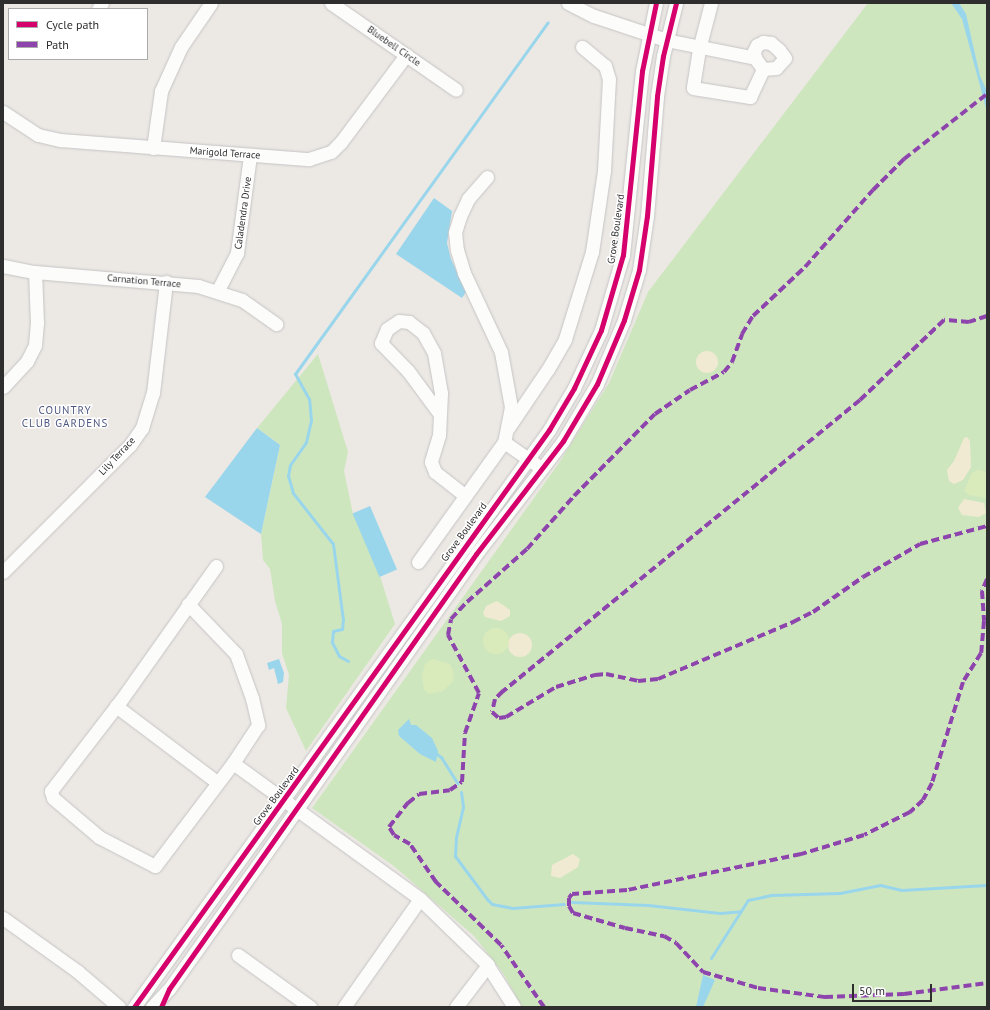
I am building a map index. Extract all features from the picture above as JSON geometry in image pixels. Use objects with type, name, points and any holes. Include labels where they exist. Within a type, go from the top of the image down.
[{"type":"street","points":[[152,148],[161,91],[181,48],[211,3]]},
{"type":"street","name":"Bluebell Circle","points":[[331,3],[456,90]]},
{"type":"street","points":[[568,3],[594,16],[648,32],[666,40],[700,49],[755,58]]},
{"type":"street","name":"Grove Boulevard","points":[[134,1007],[549,430],[584,369],[613,292],[627,228],[637,106],[648,32],[656,3]]},
{"type":"street","points":[[152,1007],[169,989],[298,808],[388,676],[476,554],[574,424],[597,384],[614,346],[633,292],[644,243],[657,96],[666,40],[676,3]]},
{"type":"street","points":[[711,3],[700,49],[694,88],[750,96],[763,69]]},
{"type":"street","points":[[763,42],[770,43],[784,54],[783,64],[776,68],[763,69],[755,58],[754,51],[757,45],[763,42]]},
{"type":"street","points":[[508,428],[544,375],[565,339],[592,252],[604,171],[609,79],[605,66],[582,47]]},
{"type":"street","name":"Marigold Terrace","points":[[3,112],[38,135],[60,140],[309,159],[331,152],[406,55]]},
{"type":"street","name":"Caladendra Drive","points":[[218,290],[237,254],[250,155]]},
{"type":"street","points":[[418,562],[464,495],[504,442],[508,428],[511,407],[501,352],[464,273],[455,232],[468,199],[487,177]]},
{"type":"street","name":"Carnation Terrace","points":[[3,266],[35,272],[166,282],[218,290],[242,300],[276,324]]},
{"type":"street","points":[[3,387],[27,361],[35,345],[37,323],[35,272]]},
{"type":"street","name":"Lily Terrace","points":[[3,572],[130,445],[142,428],[154,392],[166,282]]},
{"type":"street","points":[[439,413],[408,371],[381,343],[387,328],[399,321],[409,322],[423,333],[434,353],[439,371],[439,413],[439,435],[431,462],[436,472],[464,495]]},
{"type":"street","points":[[504,442],[541,468]]},
{"type":"street","points":[[188,604],[236,654],[252,698],[258,725],[233,763],[217,782],[155,866],[99,837],[53,798],[51,791],[116,706],[188,604],[216,566]]},
{"type":"street","points":[[116,706],[217,782]]},
{"type":"street","points":[[233,763],[285,798],[420,899],[488,965],[514,1007]]},
{"type":"street","points":[[344,1007],[420,899]]},
{"type":"street","points":[[3,918],[76,971],[119,1007]]},
{"type":"street","points":[[238,955],[310,1007]]},
{"type":"street","points":[[456,1007],[488,965]]},
{"type":"green space","points":[[868,3],[987,3],[987,1007],[522,1007],[503,973],[474,936],[395,867],[312,808],[559,463],[609,383],[648,292]]},
{"type":"green space","points":[[318,354],[348,452],[344,471],[353,514],[380,576],[395,624],[306,751],[286,708],[289,675],[282,653],[282,624],[275,601],[270,569],[263,560],[261,534],[280,445],[257,428]]},
{"type":"green space","points":[[978,470],[987,472],[987,498],[969,495],[964,491],[972,473]]},
{"type":"green space","points":[[496,628],[505,632],[509,641],[505,650],[496,654],[487,650],[483,641],[487,632]]},
{"type":"green space","points":[[432,659],[450,664],[454,673],[453,681],[443,691],[429,694],[424,690],[422,676],[425,664]]},
{"type":"sand","points":[[707,351],[715,354],[718,362],[715,370],[707,373],[699,370],[696,362],[699,354]]},
{"type":"sand","points":[[967,437],[970,441],[971,467],[963,480],[954,484],[949,481],[947,470],[954,461],[964,438]]},
{"type":"sand","points":[[964,499],[984,503],[986,513],[979,517],[962,515],[958,508]]},
{"type":"sand","points":[[497,601],[510,610],[510,616],[501,621],[485,617],[483,613],[486,606]]},
{"type":"sand","points":[[520,633],[528,637],[532,645],[528,653],[520,657],[512,653],[508,645],[512,637]]},
{"type":"sand","points":[[573,854],[580,859],[578,867],[560,878],[551,876],[552,865]]},
{"type":"water","points":[[951,3],[959,3],[966,14],[980,76],[987,91],[987,112],[962,19]]},
{"type":"water","points":[[434,198],[452,211],[447,243],[451,259],[466,292],[462,298],[396,254]]},
{"type":"water","points":[[257,428],[280,445],[261,534],[205,497]]},
{"type":"water","points":[[370,506],[397,570],[379,577],[353,513]]},
{"type":"water","points":[[279,659],[284,673],[283,682],[278,684],[274,668],[269,670],[267,663]]},
{"type":"water","points":[[409,719],[411,725],[416,725],[432,738],[438,751],[436,762],[420,754],[399,736],[398,730]]},
{"type":"water","points":[[703,975],[715,980],[703,1007],[696,1007]]},
{"type":"waterway","points":[[348,661],[339,656],[332,642],[333,631],[342,629],[343,620],[333,544],[293,493],[288,476],[290,465],[306,442],[311,420],[309,399],[295,374],[548,22]]},
{"type":"waterway","points":[[434,752],[441,757],[457,783]]},
{"type":"waterway","points":[[461,792],[463,807],[456,837],[455,856],[487,899],[492,904],[512,908],[564,904]]},
{"type":"waterway","points":[[711,958],[748,900],[772,895],[840,893],[880,885],[901,890],[987,885]]},
{"type":"waterway","points":[[572,902],[648,905],[720,913],[741,911]]},
{"type":"marked path","points":[[544,1007],[501,945],[436,882],[410,844],[394,835],[389,827],[408,803],[419,794],[450,790],[462,782],[465,733],[479,693],[448,635],[451,619],[467,602],[527,549],[574,496],[655,414],[690,390],[724,372],[732,362],[742,334],[753,316],[805,267],[873,190],[904,159],[987,94]]},
{"type":"marked path","points":[[987,316],[969,322],[944,320],[860,400],[503,691],[495,699],[492,712],[499,718],[506,717],[556,687],[595,675],[606,674],[638,681],[658,679],[793,622],[813,612],[863,577],[920,544],[987,526]]},
{"type":"marked path","points":[[987,579],[982,591],[984,621],[981,653],[963,682],[932,783],[923,800],[910,812],[864,835],[801,854],[627,890],[572,894],[569,898],[569,906],[573,913],[625,928],[664,936],[676,943],[703,972],[758,988],[825,997],[904,994],[987,983]]},
{"type":"cycle path","points":[[134,1007],[549,430],[574,388],[601,330],[623,255],[642,71],[656,3]]},
{"type":"cycle path","points":[[161,1007],[169,989],[476,554],[563,441],[597,384],[624,320],[639,270],[647,216],[657,96],[663,56],[676,3]]},
{"type":"district","name":"COUNTRY CLUB GARDENS","points":[[65,417]]}]
